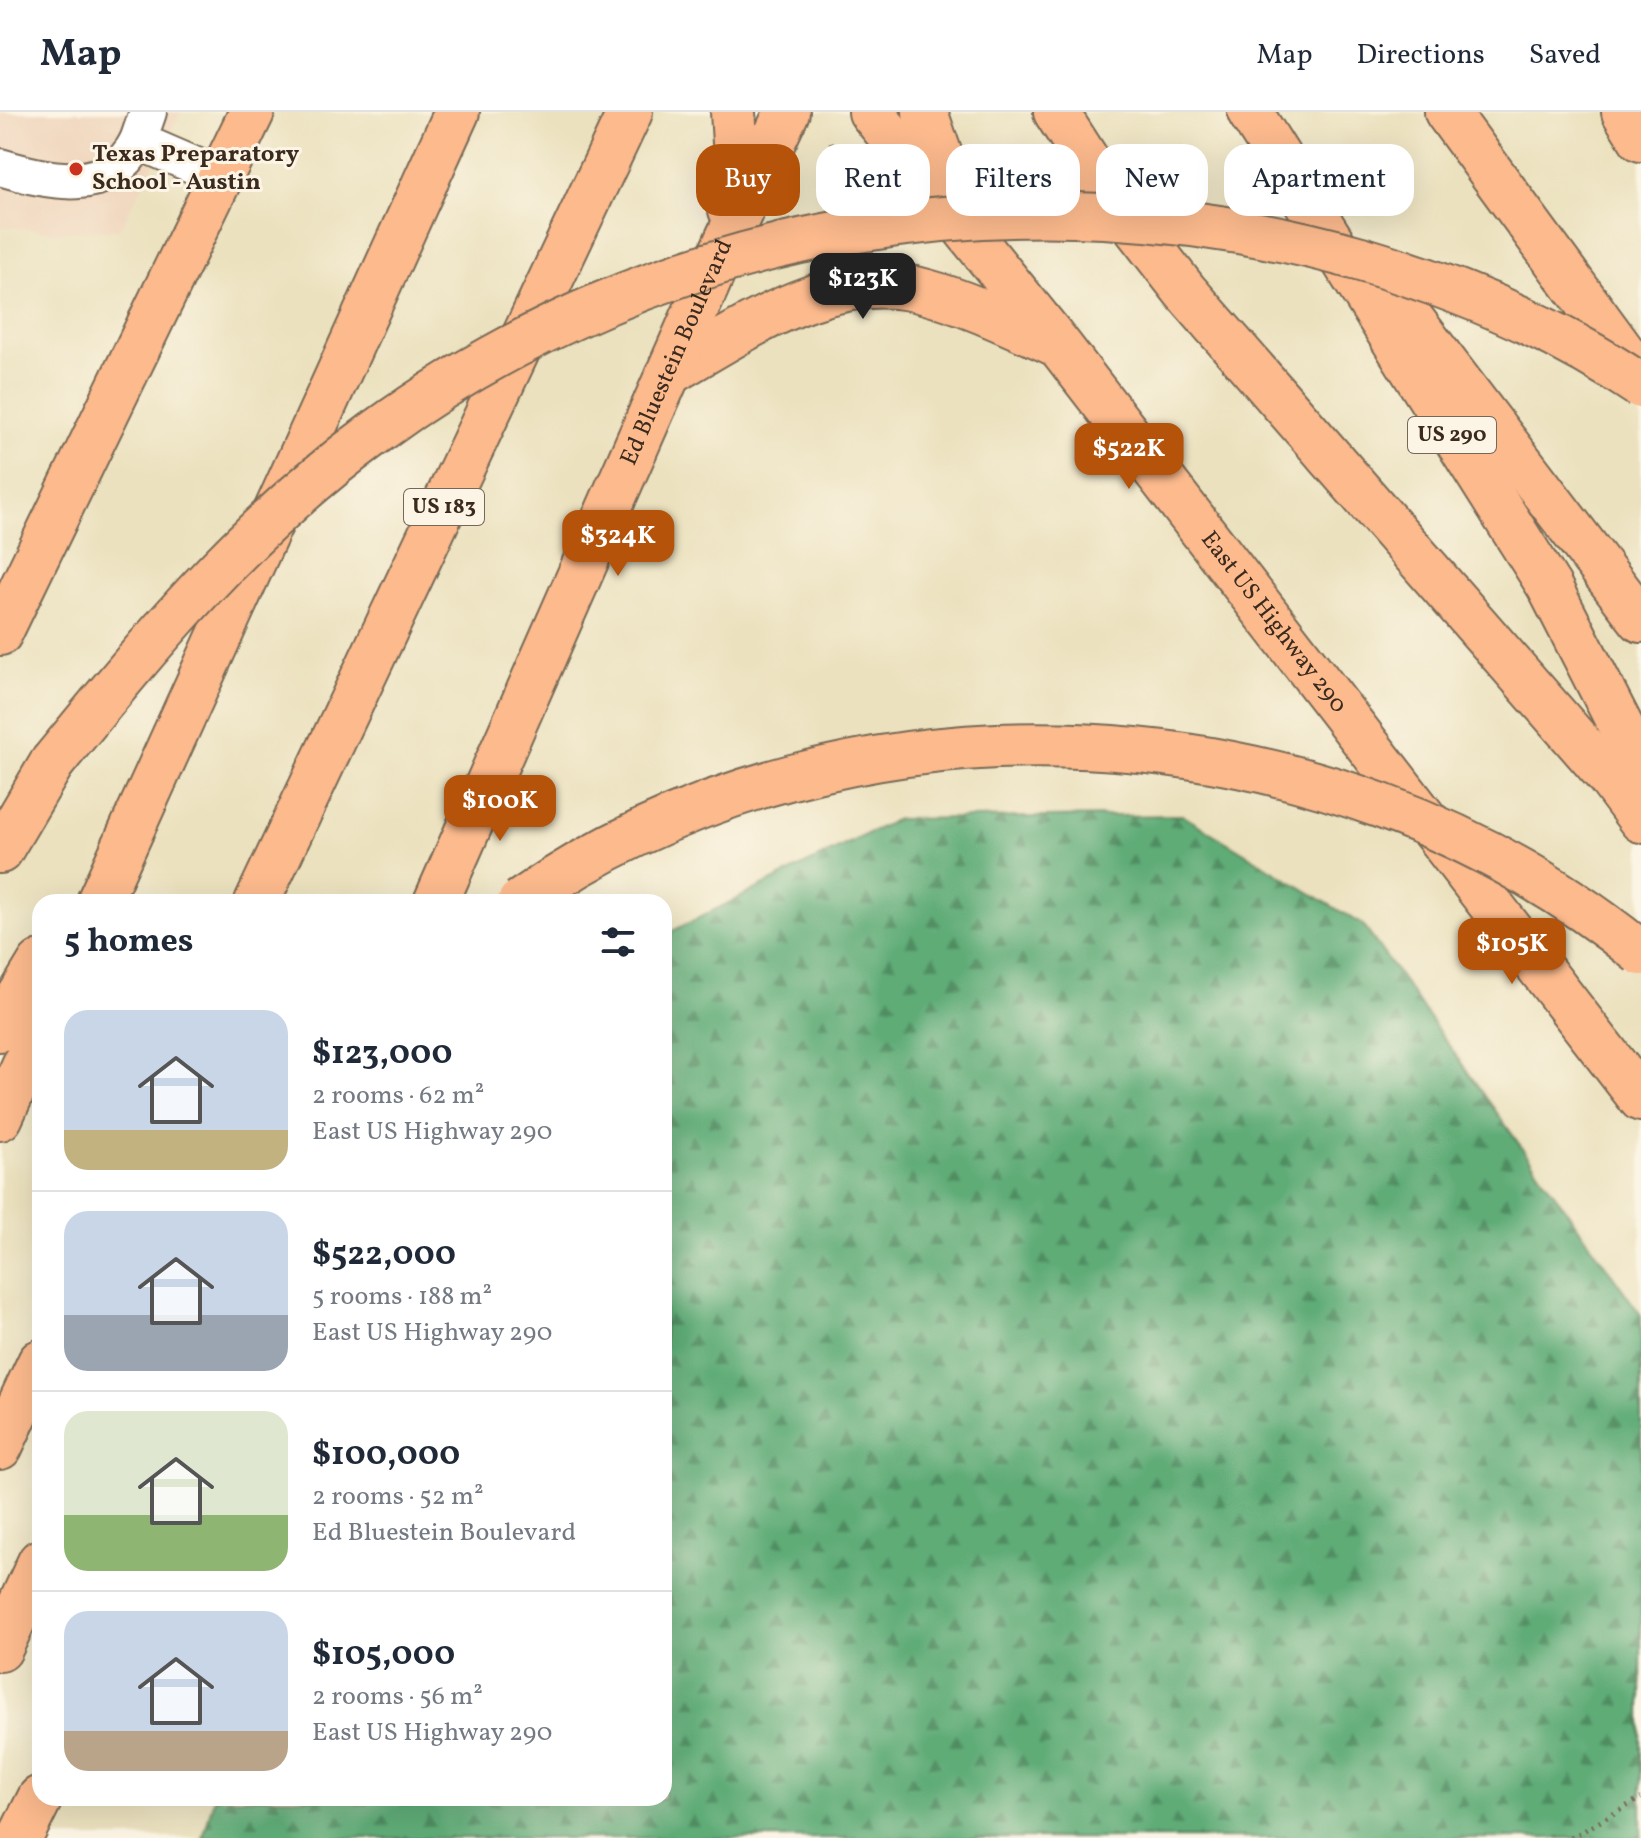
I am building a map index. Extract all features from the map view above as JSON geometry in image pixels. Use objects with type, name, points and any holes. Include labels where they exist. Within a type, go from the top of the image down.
[{"type":"main road","points":[[0,633],[252,112]]},
{"type":"main road","points":[[103,894],[457,112]]},
{"type":"main road","name":"US 183","points":[[261,894],[630,112]]},
{"type":"main road","points":[[727,240],[736,158],[733,112]]},
{"type":"main road","name":"Ed Bluestein Boulevard","points":[[440,894],[727,240],[787,112]]},
{"type":"main road","name":"East US Highway 290","points":[[871,112],[1058,344],[1641,1099]]},
{"type":"main road","points":[[925,112],[971,239]]},
{"type":"main road","points":[[1056,112],[1104,187],[1185,291],[1609,777],[1641,820]]},
{"type":"main road","points":[[1252,112],[1641,620]]},
{"type":"main road","name":"US 290","points":[[1252,112],[1549,586],[1641,766]]},
{"type":"main road","points":[[1447,112],[1641,377]]},
{"type":"main road","points":[[1624,112],[1641,139]]},
{"type":"main road","points":[[0,851],[52,763],[176,614],[247,538],[325,473],[375,433],[450,383],[530,339],[672,277],[744,253],[885,225],[983,214],[1077,212],[1248,232],[1434,281],[1600,358],[1641,386]]},
{"type":"main road","points":[[672,371],[787,308],[845,289],[874,287],[925,291],[1058,344]]},
{"type":"main road","points":[[81,894],[173,740]]},
{"type":"main road","points":[[533,894],[609,846],[767,784],[897,755],[1015,746],[1104,745],[1186,755],[1275,773],[1356,797],[1488,853],[1561,897],[1641,953]]},
{"type":"main road","points":[[0,1029],[32,976]]},
{"type":"main road","points":[[0,1118],[32,1048]]},
{"type":"main road","points":[[0,1447],[32,1379]]},
{"type":"main road","points":[[0,1649],[32,1579]]},
{"type":"main road","points":[[20,1838],[36,1806]]},
{"type":"lane","points":[[0,167],[66,182],[95,177],[129,159],[143,126],[219,176]]},
{"type":"path","points":[[1571,1838],[1641,1798]]},
{"type":"shaded area","name":"Texas Preparatory School - Austin","points":[[0,112],[181,112],[119,230],[56,232],[0,226]]},
{"type":"green space","points":[[1182,815],[1363,925],[1641,1315],[1641,1838],[203,1838],[212,1806],[672,1806],[672,931],[897,819]]},
{"type":"place","name":"Texas Preparatory School - Austin","points":[[76,169]]}]
